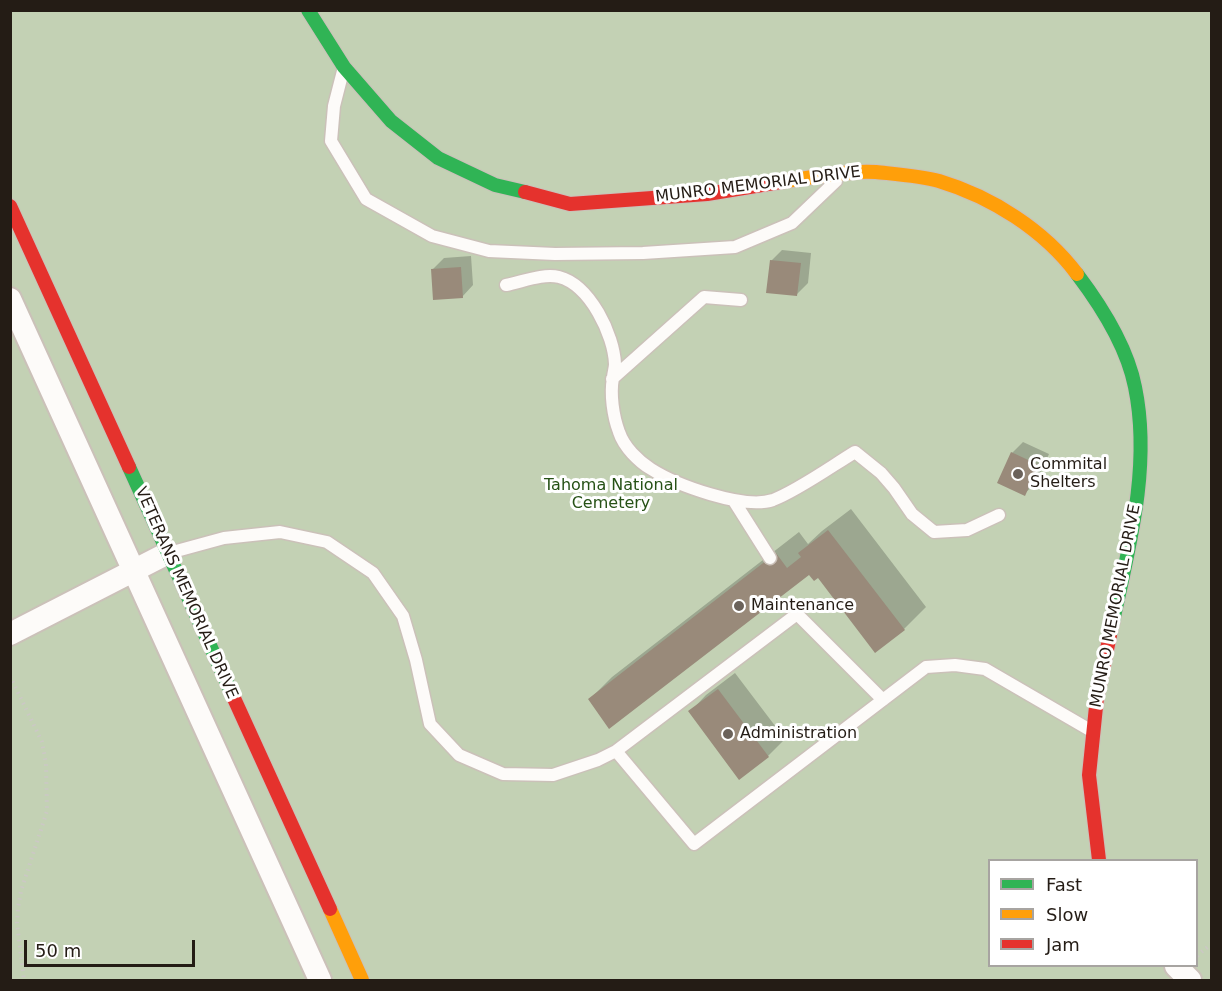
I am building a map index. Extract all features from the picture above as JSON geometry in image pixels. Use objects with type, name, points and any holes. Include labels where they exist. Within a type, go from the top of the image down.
[{"type":"street","name":"MUNRO MEMORIAL DRIVE","points":[[308,10],[344,67],[391,121],[438,158],[495,185],[570,204],[707,194],[844,174],[874,172],[938,181],[986,200],[1032,228],[1071,266],[1100,304],[1122,349],[1135,386],[1142,444],[1133,528],[1097,697],[1093,732],[1089,775],[1099,859]]},
{"type":"street","name":"VETERANS MEMORIAL DRIVE","points":[[10,206],[362,981]]},
{"type":"street","points":[[10,299],[320,981]]},
{"type":"street","points":[[10,634],[168,554]]},
{"type":"street","points":[[1177,967],[1190,981]]},
{"type":"lane","points":[[344,67],[334,106],[331,141],[366,199],[432,236],[489,251],[555,254],[643,253],[735,247],[792,223],[844,174]]},
{"type":"lane","points":[[506,285],[539,277],[557,276],[573,282],[605,322],[613,348],[614,416],[619,433],[630,451],[651,469],[683,484],[734,501],[771,501],[855,452],[881,473],[912,514],[934,532],[967,530],[999,515]]},
{"type":"lane","points":[[612,379],[704,297],[741,300]]},
{"type":"lane","points":[[734,501],[770,558]]},
{"type":"lane","points":[[168,554],[224,538],[280,532],[327,542],[373,573],[403,616],[416,660],[430,724],[459,755],[503,774],[553,775],[616,752],[797,614],[883,700]]},
{"type":"lane","points":[[616,752],[694,844],[926,667],[955,665],[985,669],[1093,732]]},
{"type":"path","points":[[10,676],[42,742],[46,764],[47,811],[21,891],[18,908],[17,923],[24,981]]},
{"type":"path","points":[[1198,955],[1212,943]]},
{"type":"green space","name":"Tahoma National Cemetery","points":[[10,11],[1211,11],[1211,980],[11,980]]},
{"type":"building","points":[[770,260],[801,263],[797,296],[766,293]]},
{"type":"building","points":[[461,267],[463,298],[433,300],[431,269]]},
{"type":"building","name":"Commital Shelters","points":[[1011,452],[1039,465],[1025,496],[997,483]]},
{"type":"building","name":"Maintenance","points":[[828,530],[905,630],[875,653],[818,578],[814,581],[809,575],[609,729],[588,699],[776,553],[787,568],[801,557],[798,553]]},
{"type":"building","name":"Administration","points":[[718,689],[769,757],[739,780],[688,711]]},
{"type":"traffic: fast","points":[[308,10],[344,67],[391,121],[438,158],[495,185],[525,192]]},
{"type":"traffic: fast","points":[[1077,274],[1104,313],[1120,342],[1135,387],[1140,418],[1141,449],[1135,512],[1110,635]]},
{"type":"traffic: fast","points":[[129,467],[232,694]]},
{"type":"traffic: slow","points":[[780,182],[853,172],[908,175],[939,181],[978,196],[1016,217],[1049,243],[1077,274]]},
{"type":"traffic: slow","points":[[330,909],[362,980]]},
{"type":"traffic: jam","points":[[525,192],[570,204],[707,194],[780,182]]},
{"type":"traffic: jam","points":[[10,206],[129,467]]},
{"type":"traffic: jam","points":[[1099,859],[1089,775],[1097,697],[1110,635]]},
{"type":"traffic: jam","points":[[232,694],[330,909]]},
{"type":"place","name":"Commital Shelters","points":[[1018,474]]},
{"type":"place","name":"Maintenance","points":[[739,606]]},
{"type":"place","name":"Administration","points":[[728,734]]}]
